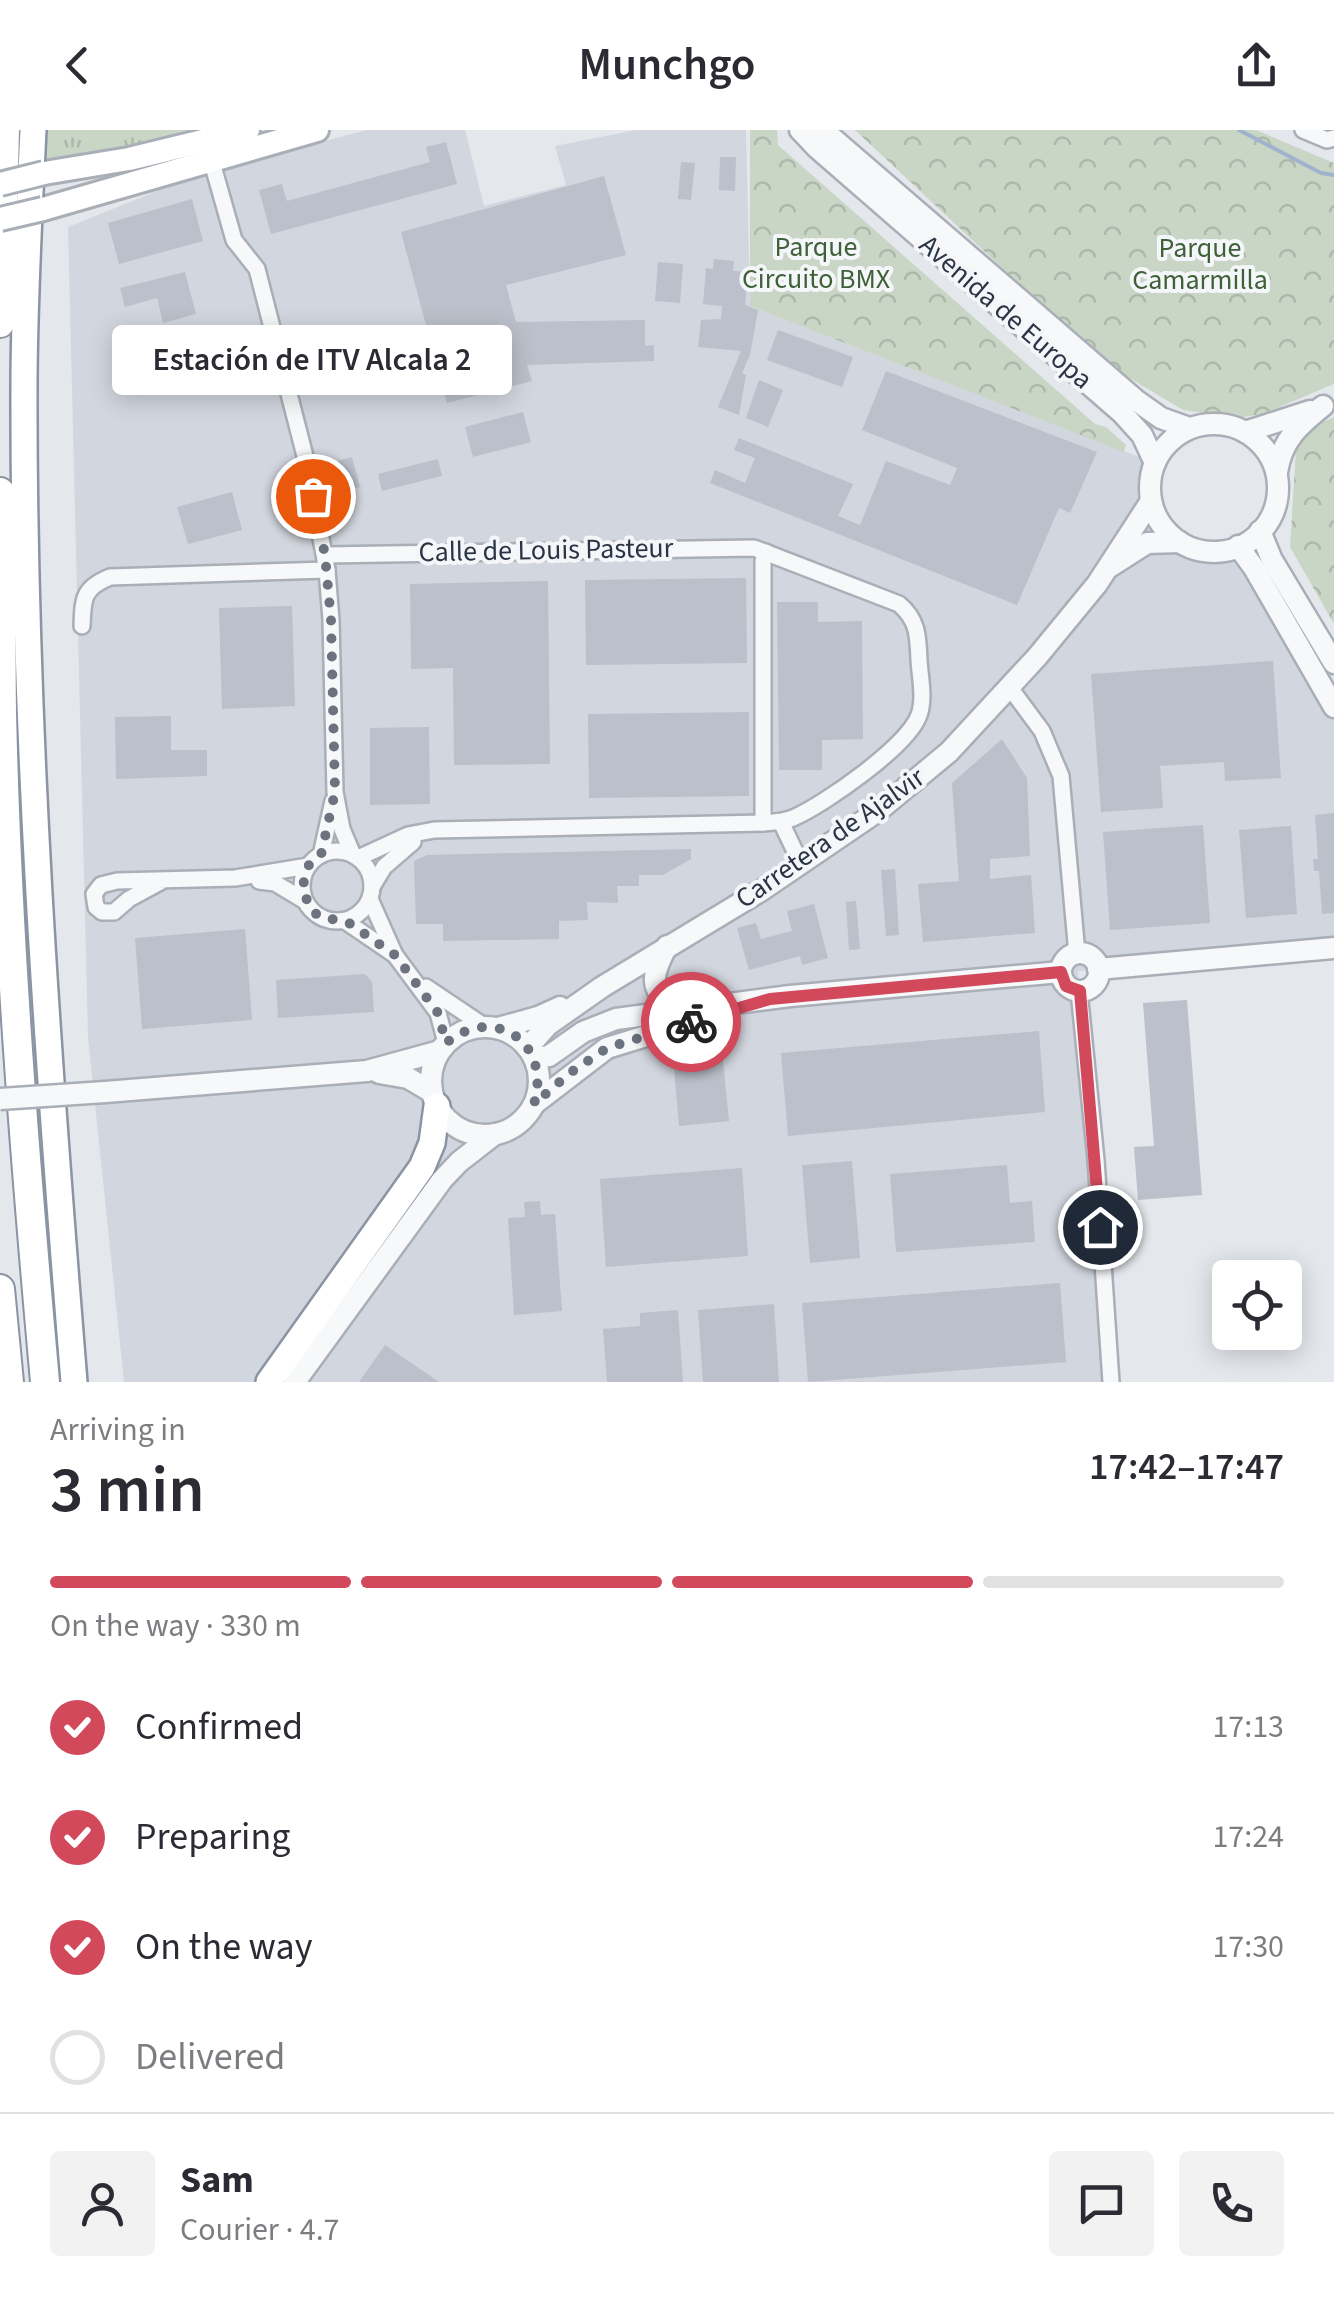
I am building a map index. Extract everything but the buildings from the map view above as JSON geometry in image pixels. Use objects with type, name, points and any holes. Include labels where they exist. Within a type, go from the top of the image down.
[{"type":"highway","points":[[0,323],[5,130]]},
{"type":"highway","points":[[33,135],[24,386],[31,708],[49,1053],[74,1382]]},
{"type":"highway","points":[[0,492],[2,714],[14,962],[27,1180],[46,1382]]},
{"type":"highway","points":[[269,1382],[422,1167],[432,1142],[434,1098]]},
{"type":"highway","points":[[0,1290],[9,1382]]},
{"type":"highway","points":[[67,1298],[85,1382]]},
{"type":"main road","points":[[0,184],[130,159],[248,130]]},
{"type":"main road","points":[[0,219],[317,130]]},
{"type":"street","name":"Avenida de Europa","points":[[800,130],[1122,413],[1142,436],[1155,463]]},
{"type":"street","name":"Avenida de Europa","points":[[823,130],[1137,401],[1161,418],[1190,428]]},
{"type":"street","points":[[1304,130],[1327,140],[1334,138]]},
{"type":"street","points":[[211,159],[234,240],[257,269],[306,460],[326,563],[335,792],[342,829],[366,866],[371,893],[395,955]]},
{"type":"street","points":[[1245,432],[1329,404]]},
{"type":"street","points":[[1276,474],[1284,444],[1294,429],[1329,404]]},
{"type":"street","points":[[1227,425],[1245,432],[1265,450],[1276,474],[1278,487],[1273,511],[1260,531],[1238,546],[1202,550],[1180,542],[1162,525],[1151,501],[1150,481],[1163,448],[1190,428],[1227,425]]},
{"type":"street","name":"Carretera de Ajalvir","points":[[531,1052],[548,1026],[602,987],[801,864],[878,811],[949,752],[1037,657],[1110,568],[1151,501]]},
{"type":"street","points":[[1260,531],[1272,560],[1334,662]]},
{"type":"street","name":"Carretera de Ajalvir","points":[[1110,568],[1147,543],[1180,542]]},
{"type":"street","points":[[1238,546],[1334,707]]},
{"type":"street","name":"Calle de Louis Pasteur","points":[[82,626],[83,600],[93,584],[110,577],[326,563],[741,547],[766,552],[899,604],[909,613],[918,634],[921,711],[901,742],[824,800],[781,822],[434,830],[356,856]]},
{"type":"street","points":[[763,823],[766,552]]},
{"type":"street","points":[[1008,685],[1042,731],[1061,776],[1077,954]]},
{"type":"street","points":[[305,901],[302,889],[335,792]]},
{"type":"street","points":[[781,822],[801,864]]},
{"type":"street","points":[[346,921],[356,916],[384,867],[401,850],[434,830]]},
{"type":"street","points":[[235,878],[342,851],[356,856]]},
{"type":"street","points":[[164,880],[235,878],[275,882],[305,901],[322,918],[346,921],[395,955],[438,1013],[443,1047],[434,1064],[434,1098]]},
{"type":"street","points":[[668,945],[658,963],[655,988],[676,1011]]},
{"type":"street","points":[[1098,969],[1334,948]]},
{"type":"street","points":[[1077,954],[1091,958],[1098,969],[1094,985],[1080,991],[1066,986],[1061,972],[1065,960],[1077,954]]},
{"type":"street","points":[[531,1052],[549,1056],[583,1032],[616,1019],[1061,972]]},
{"type":"street","points":[[414,977],[448,1004],[491,1027],[514,1034],[531,1052],[539,1073],[534,1104]]},
{"type":"street","name":"Carretera de Ajalvir","points":[[491,1027],[538,1017],[602,987]]},
{"type":"street","points":[[1080,991],[1112,1382]]},
{"type":"street","points":[[295,1382],[459,1162],[495,1134],[524,1118],[534,1104],[570,1073],[607,1048],[754,1002]]},
{"type":"street","points":[[0,1100],[367,1071],[443,1047],[470,1028],[491,1027]]},
{"type":"street","points":[[367,1071],[408,1078],[434,1098],[447,1120],[461,1130],[495,1134]]},
{"type":"shaded area","points":[[367,130],[465,130],[484,206],[566,185],[555,146],[636,130],[746,130],[750,306],[1155,463],[1150,491],[1162,525],[1180,542],[1202,550],[1238,546],[1334,707],[1334,948],[1078,971],[1111,1382],[124,1382],[88,1037],[68,227],[199,174]]},
{"type":"green space","points":[[44,130],[209,130],[41,165]]},
{"type":"green space","name":"Parque Circuito BMX","points":[[750,130],[777,130],[778,145],[1095,424],[1106,427],[1126,445],[1124,452],[750,306]]},
{"type":"green space","name":"Parque Camarmilla","points":[[855,130],[1256,130],[1334,163],[1334,384],[1263,414],[1237,418],[1183,410],[1118,371],[1050,313]]},
{"type":"green space","points":[[1334,417],[1334,624],[1290,547],[1296,450],[1303,431]]},
{"type":"waterway","points":[[1239,130],[1321,173],[1334,175]]},
{"type":"way so far","points":[[313,496],[325,555],[331,620],[335,792],[321,855],[308,866],[303,877],[305,901],[312,911],[333,922],[346,921],[395,955],[438,1013],[446,1043],[470,1028],[484,1026],[514,1034],[528,1047],[539,1073],[534,1104],[607,1048],[691,1022]]},
{"type":"place","name":"Estación de ITV Alcala 2","points":[[313,496]]},
{"type":"route","points":[[691,1022],[754,1002],[790,996],[1061,972],[1066,986],[1080,991],[1100,1227]]}]
